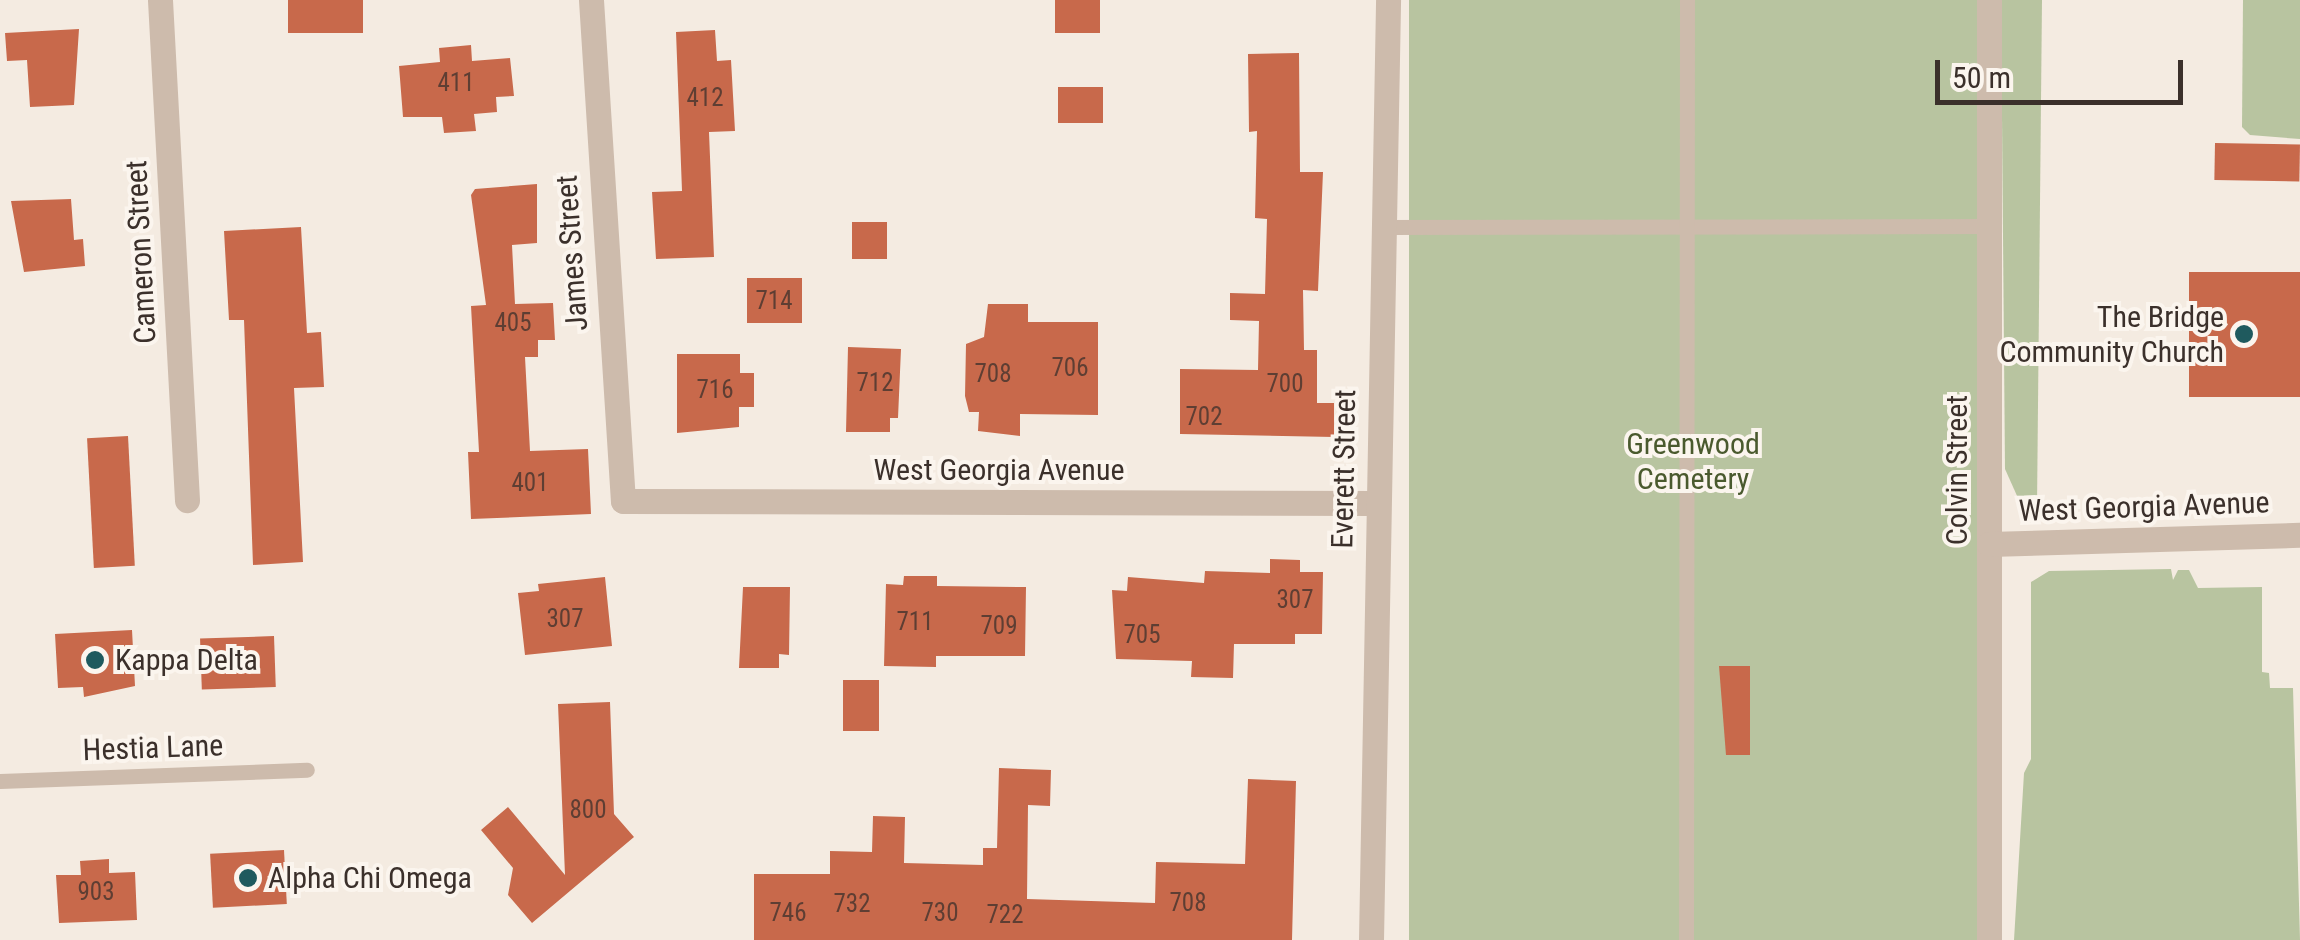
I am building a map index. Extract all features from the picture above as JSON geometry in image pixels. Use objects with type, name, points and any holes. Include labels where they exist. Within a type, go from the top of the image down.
[{"type":"street","name":"Cameron Street","points":[[160,0],[187,500]]},
{"type":"street","name":"James Street","points":[[591,0],[623,501]]},
{"type":"street","name":"Everett Street","points":[[1371,940],[1375,503],[1388,0]]},
{"type":"street","name":"Colvin Street","points":[[1989,0],[1989,940]]},
{"type":"street","name":"West Georgia Avenue","points":[[623,501],[1375,503]]},
{"type":"street","name":"West Georgia Avenue","points":[[1990,544],[2300,535]]},
{"type":"lane","points":[[1686,940],[1687,0]]},
{"type":"lane","points":[[1382,227],[1990,226]]},
{"type":"lane","name":"Hestia Lane","points":[[0,781],[307,770]]},
{"type":"green space","name":"Greenwood Cemetery","points":[[1409,0],[1980,0],[1980,940],[1409,940]]},
{"type":"green space","points":[[2001,0],[2042,0],[2037,507],[2018,498],[2005,469]]},
{"type":"green space","points":[[2243,0],[2300,0],[2300,139],[2250,135],[2242,127]]},
{"type":"green space","points":[[2171,569],[2173,580],[2178,570],[2189,570],[2198,588],[2262,587],[2262,672],[2269,673],[2270,688],[2293,688],[2300,940],[2014,940],[2024,773],[2031,759],[2031,582],[2049,571]]},
{"type":"building","points":[[288,0],[363,0],[363,33],[288,33]]},
{"type":"building","points":[[1055,0],[1100,0],[1100,33],[1055,33]]},
{"type":"building","points":[[79,29],[74,105],[30,107],[27,60],[7,61],[5,33]]},
{"type":"building","points":[[715,30],[717,61],[731,60],[735,131],[709,132],[714,257],[656,259],[652,192],[682,191],[676,32]]},
{"type":"building","points":[[471,45],[472,61],[510,58],[514,96],[496,97],[497,112],[474,114],[476,131],[444,133],[442,117],[403,117],[399,66],[440,62],[439,48]]},
{"type":"building","points":[[1299,53],[1300,172],[1323,172],[1318,291],[1303,290],[1304,350],[1317,350],[1317,403],[1334,403],[1334,437],[1180,434],[1180,369],[1258,370],[1259,321],[1230,320],[1230,293],[1265,294],[1267,219],[1255,218],[1257,131],[1249,132],[1248,54]]},
{"type":"building","points":[[1058,87],[1103,87],[1103,123],[1058,123]]},
{"type":"building","points":[[2215,143],[2300,144],[2299,181],[2214,180]]},
{"type":"building","points":[[537,184],[537,243],[512,245],[515,304],[553,303],[555,340],[538,340],[538,357],[525,357],[530,451],[588,449],[591,514],[471,519],[468,452],[479,452],[471,306],[486,305],[471,195],[475,189]]},
{"type":"building","points":[[71,199],[74,240],[83,239],[85,266],[24,272],[11,201]]},
{"type":"building","points":[[852,222],[887,222],[887,259],[852,259]]},
{"type":"building","points":[[301,227],[307,333],[321,332],[324,387],[294,388],[303,562],[253,565],[244,320],[229,320],[224,231]]},
{"type":"building","name":"The Bridge Community Church","points":[[2189,272],[2300,272],[2300,397],[2189,397]]},
{"type":"building","points":[[747,278],[802,278],[802,323],[747,323]]},
{"type":"building","points":[[988,304],[1028,304],[1028,322],[1098,322],[1098,415],[1020,414],[1020,436],[978,431],[979,412],[969,412],[965,396],[966,344],[984,337]]},
{"type":"building","points":[[848,347],[901,349],[898,418],[890,418],[890,432],[846,432]]},
{"type":"building","points":[[677,354],[740,354],[740,373],[754,373],[754,407],[739,407],[739,427],[677,433]]},
{"type":"building","points":[[128,436],[135,566],[94,568],[87,438]]},
{"type":"building","points":[[1270,559],[1300,560],[1300,572],[1323,572],[1322,634],[1295,634],[1295,644],[1234,644],[1233,678],[1191,677],[1192,661],[1116,659],[1112,590],[1127,591],[1128,577],[1204,583],[1205,571],[1270,573]]},
{"type":"building","points":[[904,576],[937,576],[937,586],[1026,587],[1025,656],[936,656],[936,667],[884,666],[886,584],[903,585]]},
{"type":"building","points":[[605,577],[612,646],[525,655],[518,593],[539,591],[538,584]]},
{"type":"building","points":[[743,587],[790,587],[789,655],[779,654],[779,668],[739,668]]},
{"type":"building","name":"Kappa Delta","points":[[132,630],[135,686],[84,697],[83,687],[58,688],[55,634]]},
{"type":"building","points":[[274,636],[276,687],[202,690],[200,639]]},
{"type":"building","points":[[1719,666],[1750,666],[1750,755],[1726,755]]},
{"type":"building","points":[[843,680],[879,680],[879,731],[843,731]]},
{"type":"building","points":[[610,702],[614,814],[634,837],[532,923],[508,895],[513,868],[481,830],[508,807],[565,875],[558,704]]},
{"type":"building","points":[[999,768],[1051,770],[1050,806],[1028,805],[1027,899],[1155,903],[1156,862],[1245,864],[1248,779],[1296,781],[1292,940],[754,940],[754,874],[830,874],[830,851],[872,852],[873,816],[905,817],[904,863],[983,865],[983,848],[997,848]]},
{"type":"building","name":"Alpha Chi Omega","points":[[284,850],[287,904],[213,908],[210,854]]},
{"type":"building","points":[[109,859],[109,873],[135,872],[137,920],[59,923],[56,875],[81,875],[80,861]]},
{"type":"place","name":"The Bridge Community Church","points":[[2244,334]]},
{"type":"place","name":"Kappa Delta","points":[[95,660]]},
{"type":"place","name":"Alpha Chi Omega","points":[[248,878]]}]
